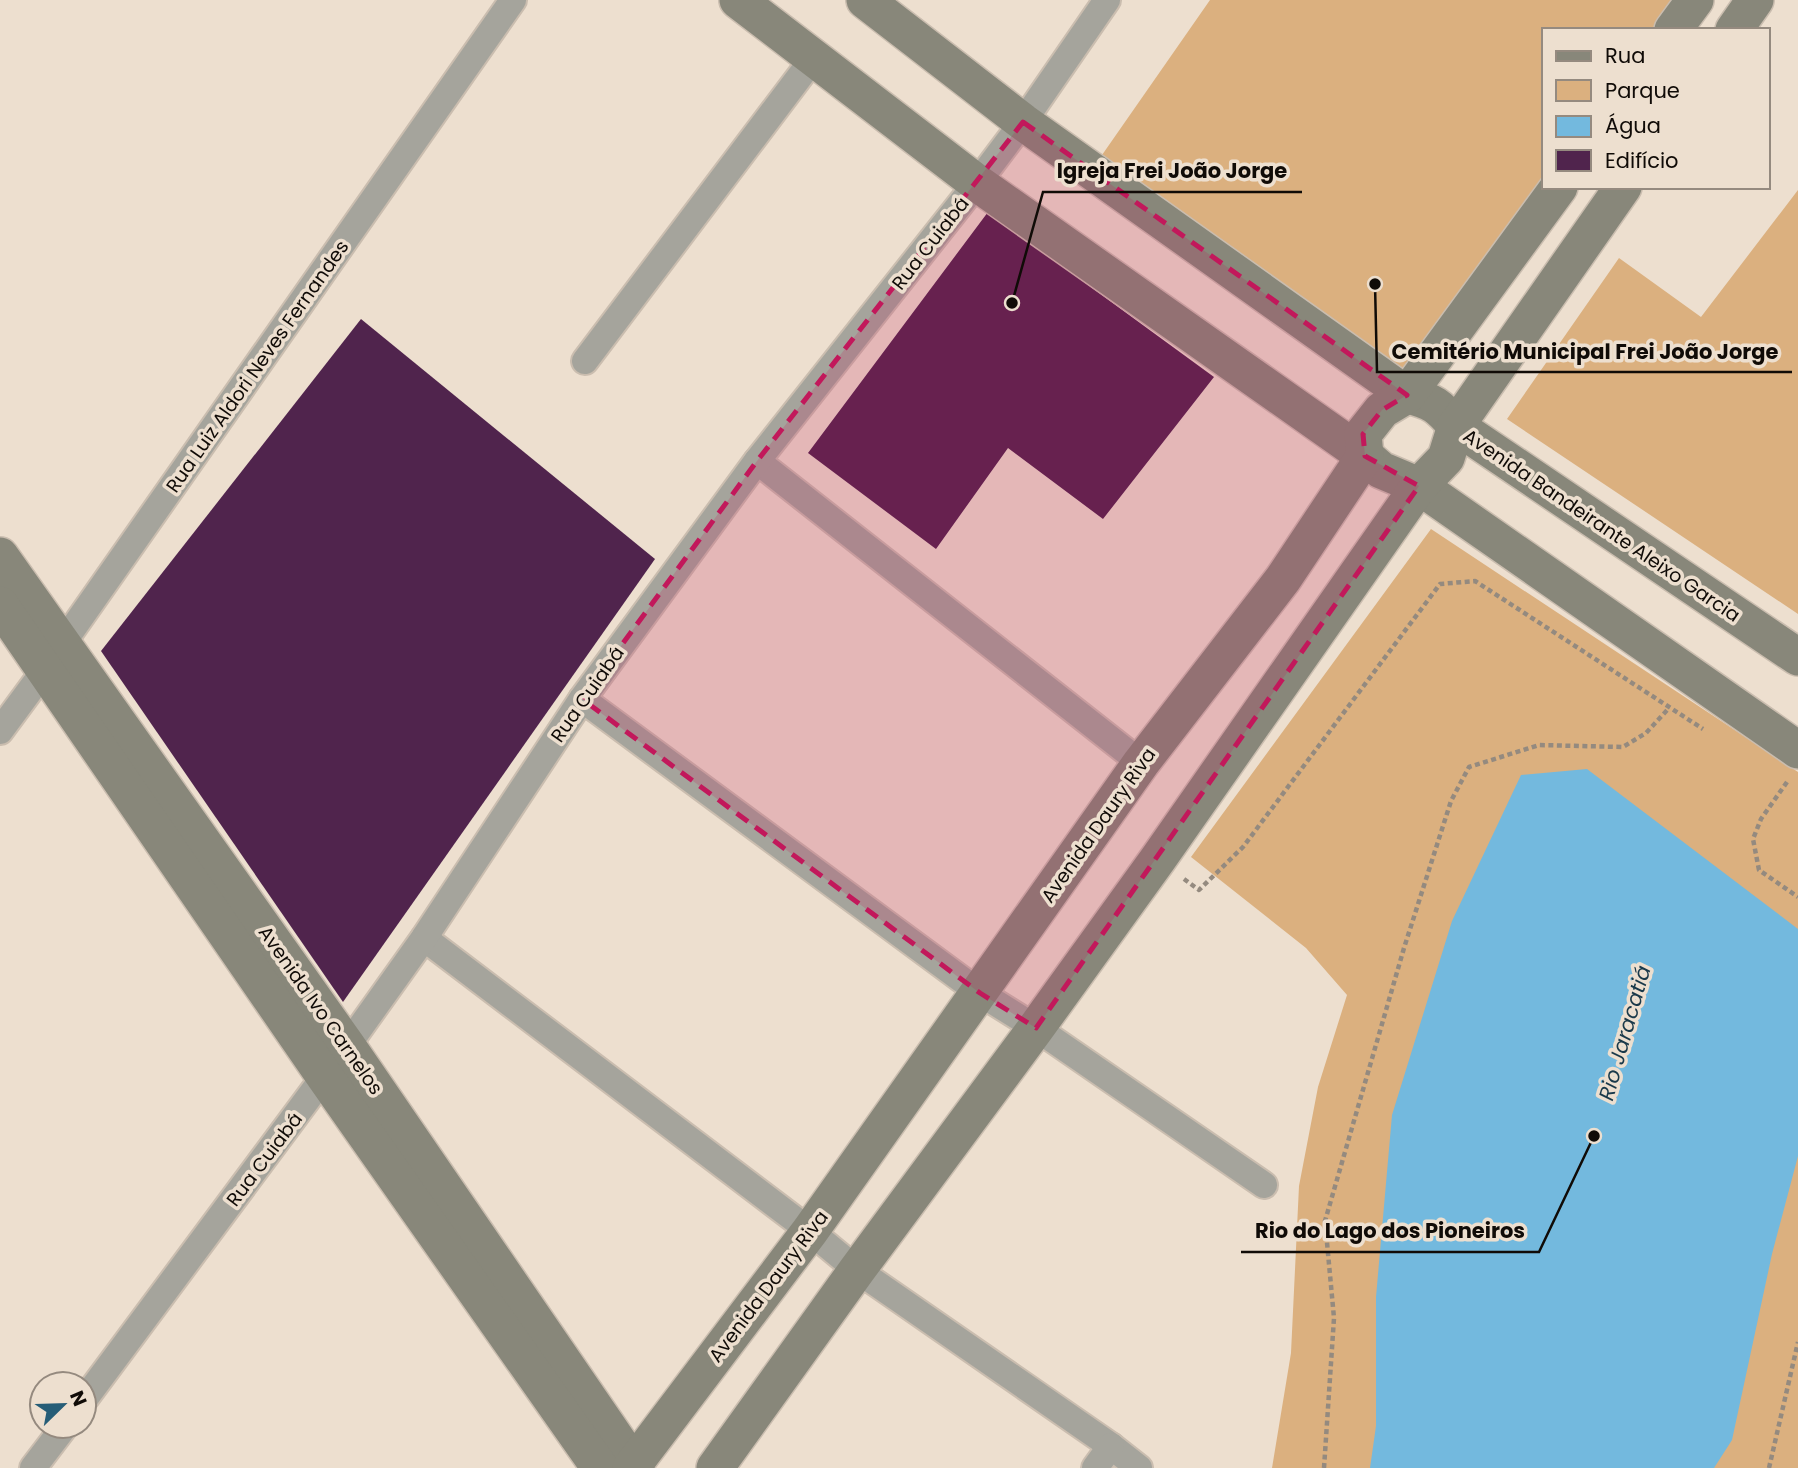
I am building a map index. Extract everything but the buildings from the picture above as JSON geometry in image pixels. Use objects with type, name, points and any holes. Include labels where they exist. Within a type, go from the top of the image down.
[{"type":"street","name":"Rua Luiz Aldori Neves Fernandes","points":[[0,731],[513,0]]},
{"type":"street","points":[[738,0],[977,183],[1365,456],[1381,470],[1419,486],[1793,766]]},
{"type":"street","name":"Avenida Bandeirante Aleixo Garcia","points":[[865,0],[1023,122],[1407,395],[1429,400],[1456,426],[1798,657]]},
{"type":"street","name":"Rua Cuiabá","points":[[98,1381],[325,1077],[424,938],[582,699],[757,461],[1023,122],[1107,0]]},
{"type":"street","points":[[1674,28],[1695,0]]},
{"type":"street","points":[[1735,28],[1755,0]]},
{"type":"street","points":[[585,360],[813,59]]},
{"type":"street","name":"Avenida Daury Riva","points":[[625,1467],[810,1231],[1142,763],[1283,579],[1365,456],[1363,434],[1382,410],[1407,395],[1558,189]]},
{"type":"street","points":[[715,1468],[1158,859],[1419,486],[1446,458],[1456,426],[1622,189]]},
{"type":"street","points":[[757,461],[1142,763]]},
{"type":"street","name":"Avenida Ivo Carnelos","points":[[0,556],[54,657],[325,1077],[625,1467]]},
{"type":"street","name":"Avenida Ivo Carnelos","points":[[0,606],[54,657],[347,1046],[625,1467]]},
{"type":"street","points":[[582,699],[980,993],[1036,1028],[1264,1185]]},
{"type":"street","points":[[424,938],[810,1231],[857,1270],[1139,1468]]},
{"type":"street","points":[[33,1468],[54,1440]]},
{"type":"street","points":[[1096,1468],[1111,1446]]},
{"type":"path","points":[[1158,859],[1199,890],[1243,847],[1440,584],[1475,581],[1704,730]]},
{"type":"path","points":[[1324,1468],[1334,1318],[1325,1221],[1404,948],[1451,801],[1469,767],[1539,745],[1623,747],[1646,733],[1669,708]]},
{"type":"path","points":[[1793,766],[1760,819],[1753,839],[1759,870],[1798,897]]},
{"type":"path","points":[[1769,1468],[1798,1342]]},
{"type":"highlighted area","points":[[1023,122],[1407,395],[1382,410],[1363,434],[1365,456],[1419,486],[1036,1028],[980,993],[582,699],[757,461]]},
{"type":"green space","points":[[1210,0],[1678,0],[1658,28],[1542,28],[1543,189],[1405,380],[1102,155]]},
{"type":"green space","points":[[1798,190],[1798,614],[1507,419],[1619,258],[1701,317]]},
{"type":"green space","points":[[1431,529],[1798,772],[1798,1468],[1272,1468],[1291,1353],[1299,1186],[1318,1087],[1347,995],[1306,948],[1191,857]]},
{"type":"water","name":"Rio Jaracatiá","points":[[1587,769],[1798,929],[1798,1156],[1772,1254],[1732,1440],[1714,1468],[1370,1468],[1376,1426],[1376,1297],[1392,1115],[1452,921],[1521,775]]},
{"type":"place","name":"Cemitério Municipal Frei João Jorge","points":[[1375,284]]},
{"type":"place","name":"Igreja Frei João Jorge","points":[[1012,303]]},
{"type":"place","name":"Rio do Lago dos Pioneiros","points":[[1594,1136]]}]
